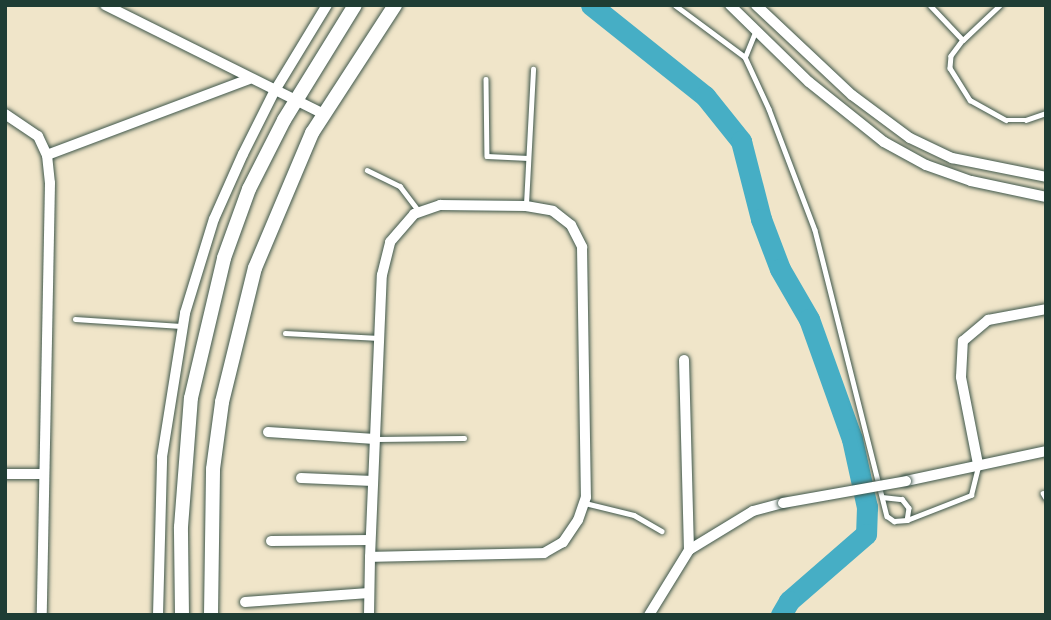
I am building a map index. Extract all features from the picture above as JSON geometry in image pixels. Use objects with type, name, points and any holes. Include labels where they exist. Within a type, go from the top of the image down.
[{"type":"main road","points":[[183,615],[184,465],[204,331],[223,258],[249,189],[295,100],[355,5]]},
{"type":"main road","points":[[211,615],[213,469],[236,339],[255,268],[281,200],[324,114],[395,5]]},
{"type":"street","points":[[105,5],[274,92],[324,114]]},
{"type":"street","points":[[158,615],[162,457],[182,326],[214,219],[274,92],[327,5]]},
{"type":"street","points":[[730,5],[755,32],[847,115],[905,154],[971,181],[1046,197]]},
{"type":"street","points":[[756,5],[852,95],[910,138],[989,168],[1046,177]]},
{"type":"street","points":[[47,155],[249,79]]},
{"type":"street","points":[[5,114],[38,136],[47,155],[42,615]]},
{"type":"street","points":[[369,615],[370,540],[382,275],[390,242],[419,212],[440,205],[526,206],[552,211],[571,225],[582,247],[584,503],[563,542],[544,552],[370,557]]},
{"type":"street","points":[[978,464],[961,377],[963,341],[988,320],[1046,309]]},
{"type":"street","points":[[684,360],[689,550]]},
{"type":"street","points":[[268,432],[375,439]]},
{"type":"street","points":[[649,615],[689,550],[753,512],[783,503],[906,481],[1046,451]]},
{"type":"street","points":[[5,474],[43,474]]},
{"type":"street","points":[[301,478],[373,481]]},
{"type":"street","points":[[271,541],[370,540]]},
{"type":"street","points":[[245,602],[369,593]]},
{"type":"lane","points":[[675,5],[745,58],[816,230],[889,519],[906,520],[971,495],[978,464]]},
{"type":"lane","points":[[930,5],[964,40]]},
{"type":"lane","points":[[1000,5],[964,40],[950,62],[970,100],[1006,120],[1026,120],[1046,113]]},
{"type":"lane","points":[[745,58],[755,32]]},
{"type":"lane","points":[[526,206],[533,69]]},
{"type":"lane","points":[[486,79],[487,156],[528,158]]},
{"type":"lane","points":[[368,170],[400,186],[419,212]]},
{"type":"lane","points":[[75,319],[182,326]]},
{"type":"lane","points":[[285,332],[380,338]]},
{"type":"lane","points":[[375,439],[464,438]]},
{"type":"lane","points":[[882,497],[902,499],[909,508],[906,520]]},
{"type":"lane","points":[[584,503],[634,515],[662,531]]},
{"type":"waterway","points":[[591,5],[705,96],[741,141],[761,219],[780,269],[809,319],[852,439],[867,507],[866,534],[789,601],[781,615]]}]
